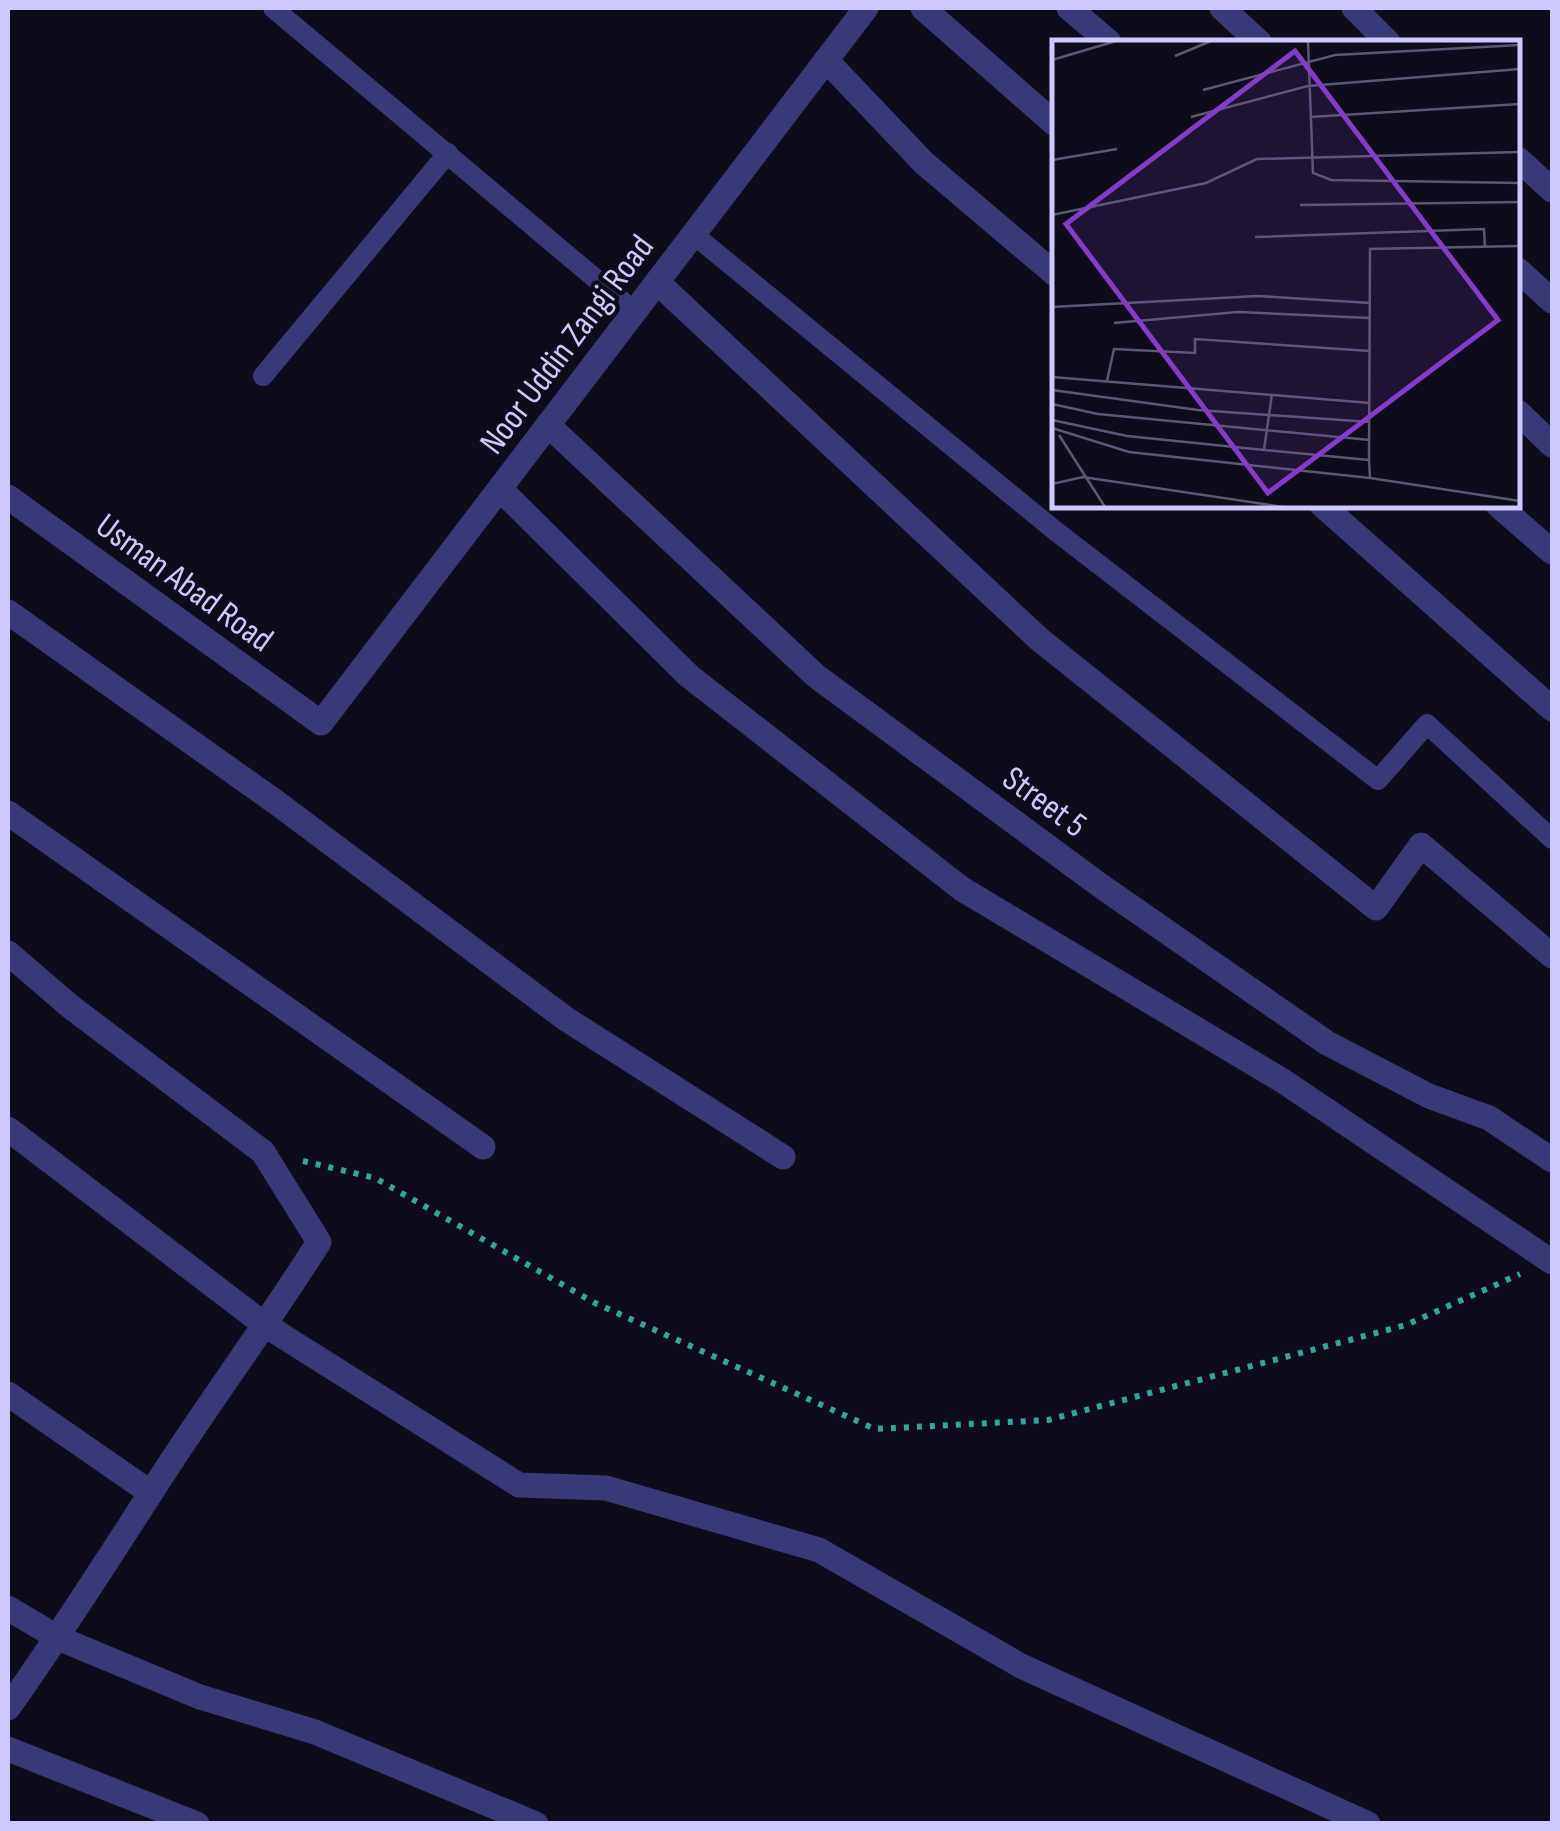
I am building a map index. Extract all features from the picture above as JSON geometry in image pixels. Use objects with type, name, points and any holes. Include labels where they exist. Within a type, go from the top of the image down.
[{"type":"street","name":"Noor Uddin Zangi Road","points":[[321,723],[866,8]]},
{"type":"street","points":[[923,8],[1052,121]]},
{"type":"street","points":[[1069,8],[1107,40]]},
{"type":"street","points":[[1222,8],[1256,40]]},
{"type":"street","points":[[1354,8],[1386,40]]},
{"type":"street","points":[[826,60],[924,163],[1052,271]]},
{"type":"street","points":[[1520,161],[1552,190]]},
{"type":"street","points":[[1520,272],[1552,301]]},
{"type":"street","points":[[658,282],[1039,640],[1376,908],[1421,845],[1552,956]]},
{"type":"street","points":[[1520,414],[1552,445]]},
{"type":"street","name":"Street 5","points":[[548,425],[816,676],[1086,875],[1327,1043],[1429,1096],[1489,1118],[1552,1160]]},
{"type":"street","points":[[500,489],[689,676],[962,889],[1283,1082],[1551,1261]]},
{"type":"street","name":"Usman Abad Road","points":[[8,497],[321,723]]},
{"type":"street","points":[[1325,508],[1552,709]]},
{"type":"street","points":[[1501,508],[1552,552]]},
{"type":"street","points":[[8,612],[566,1019],[783,1156]]},
{"type":"street","points":[[8,812],[483,1147]]},
{"type":"street","points":[[8,953],[71,1007],[263,1152],[319,1242],[8,1708]]},
{"type":"street","points":[[8,1128],[265,1326],[519,1485],[606,1488],[819,1550],[1021,1666],[1368,1824]]},
{"type":"street","points":[[8,1394],[151,1493]]},
{"type":"street","points":[[8,1608],[58,1638],[200,1697],[315,1732],[536,1824]]},
{"type":"street","points":[[8,1749],[197,1824]]},
{"type":"lane","points":[[274,8],[634,312]]},
{"type":"lane","points":[[264,376],[448,153]]},
{"type":"lane","points":[[693,234],[1053,529],[1378,780],[1427,724],[1552,839]]},
{"type":"path","points":[[263,1152],[375,1178],[595,1302],[875,1429],[1048,1420],[1406,1325],[1551,1261]]}]
